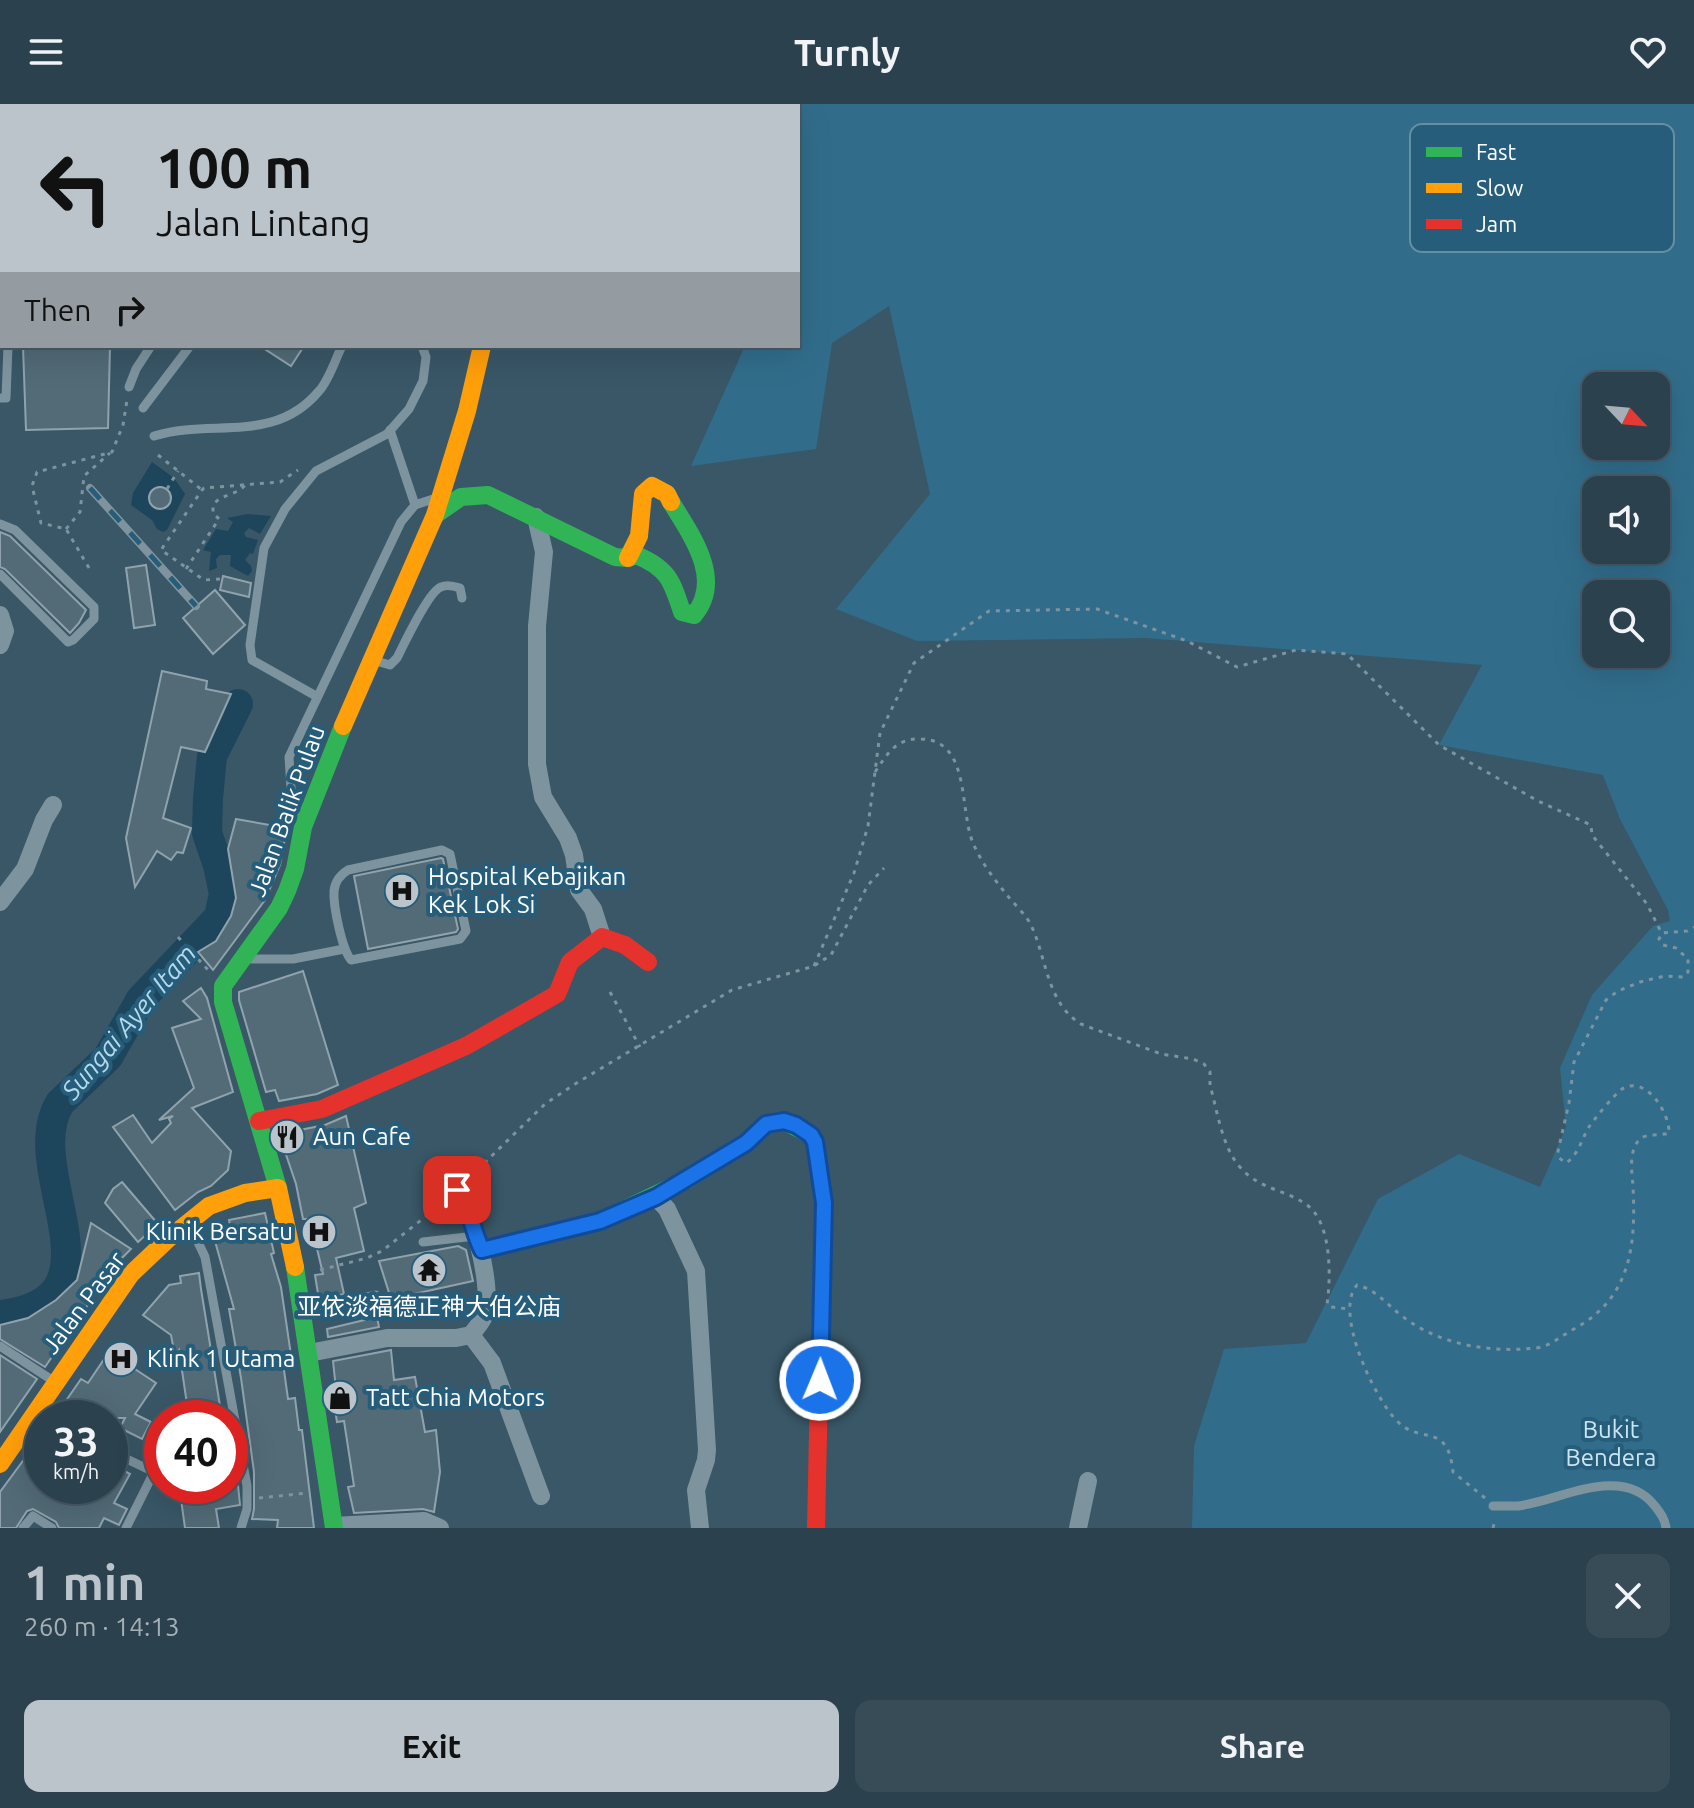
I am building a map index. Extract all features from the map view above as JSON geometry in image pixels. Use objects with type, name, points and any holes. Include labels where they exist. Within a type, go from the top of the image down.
[{"type":"street","name":"Jalan Balik Pulau","points":[[334,1527],[331,1490],[297,1276],[278,1188],[222,994],[223,986],[279,908],[287,891],[295,869],[303,827],[326,766],[435,515],[467,411],[482,348]]},
{"type":"street","points":[[435,515],[461,497],[488,495],[615,557],[628,558],[636,555],[662,566],[673,585],[682,612],[694,615],[703,608],[708,595],[706,568],[661,488],[652,486],[642,493],[640,526],[636,544],[628,558]]},
{"type":"street","points":[[536,517],[544,552],[537,626],[537,764],[543,797],[568,838],[579,890],[593,909],[602,937]]},
{"type":"street","points":[[0,615],[5,631],[0,645]]},
{"type":"street","points":[[0,902],[25,869],[53,805]]},
{"type":"street","points":[[602,937],[625,945],[648,962]]},
{"type":"street","points":[[259,1121],[322,1109],[466,1046],[557,994],[570,962],[602,937]]},
{"type":"street","points":[[478,1243],[600,1221],[656,1197],[746,1143],[766,1124],[784,1121],[811,1135],[815,1142],[824,1203],[816,1528]]},
{"type":"street","name":"Jalan Pasar","points":[[0,1464],[131,1274],[209,1206],[230,1197],[278,1188]]},
{"type":"street","points":[[309,1353],[387,1338],[456,1338],[471,1335],[485,1315],[478,1243],[470,1212],[457,1190]]},
{"type":"street","points":[[656,1197],[667,1209],[696,1271],[707,1450],[696,1490],[700,1528]]},
{"type":"street","points":[[471,1335],[492,1363],[541,1496]]},
{"type":"street","points":[[1078,1528],[1088,1481]]},
{"type":"street","points":[[334,1527],[424,1521],[440,1528]]},
{"type":"lane","points":[[0,398],[6,398],[8,348]]},
{"type":"lane","points":[[129,387],[150,348]]},
{"type":"lane","points":[[143,408],[188,348]]},
{"type":"lane","points":[[154,436],[175,429],[251,428],[285,419],[320,391],[341,348]]},
{"type":"lane","points":[[316,696],[252,660],[250,645],[264,548],[285,509],[316,471],[390,430],[409,409],[423,381],[426,357],[423,348]]},
{"type":"lane","points":[[390,430],[415,505]]},
{"type":"lane","points":[[303,827],[291,788],[289,757],[401,522],[415,505],[441,496]]},
{"type":"lane","points":[[0,524],[15,530],[94,607],[94,619],[68,642],[0,574]]},
{"type":"lane","points":[[373,660],[390,665],[397,658],[430,597],[439,587],[450,585],[460,588],[462,598]]},
{"type":"lane","points":[[447,850],[466,931],[460,939],[356,961],[351,960],[344,949],[334,893],[340,875],[348,870],[447,850]]},
{"type":"lane","points":[[241,959],[293,959],[344,949]]},
{"type":"lane","points":[[188,1222],[205,1257],[230,1400]]},
{"type":"lane","points":[[423,1242],[478,1243]]},
{"type":"lane","points":[[302,1311],[376,1295]]},
{"type":"lane","points":[[0,1346],[55,1382]]},
{"type":"lane","points":[[126,1528],[154,1472],[128,1460]]},
{"type":"lane","points":[[1493,1506],[1520,1505],[1593,1487],[1629,1487],[1651,1502],[1665,1520],[1666,1528]]},
{"type":"lane","points":[[241,1528],[246,1504]]},
{"type":"lane","points":[[23,1528],[33,1516],[52,1528]]},
{"type":"path","points":[[66,529],[80,512],[84,476],[112,452],[123,425],[129,387]]},
{"type":"path","points":[[89,568],[66,529],[41,523],[32,486],[37,472],[112,452]]},
{"type":"path","points":[[158,455],[202,490]]},
{"type":"path","points":[[220,579],[204,580],[161,550],[202,490],[280,482],[299,470]]},
{"type":"path","points":[[167,489],[178,471]]},
{"type":"path","points":[[185,569],[219,519],[213,513],[217,499],[241,490],[245,485]]},
{"type":"path","points":[[814,966],[854,873],[868,826],[880,733],[914,663],[989,611],[1097,609],[1187,641],[1237,667],[1296,650],[1347,654],[1439,745],[1538,801],[1591,825],[1592,835],[1647,904],[1662,933]]},
{"type":"path","points":[[874,775],[898,742],[910,738],[927,739],[946,747],[953,754],[959,769],[967,827],[973,844],[982,861],[1028,919],[1043,954],[1051,987],[1069,1017],[1161,1054],[1204,1064],[1210,1072],[1210,1085],[1236,1163],[1248,1176],[1273,1191],[1307,1205],[1314,1213],[1322,1229],[1328,1257],[1330,1286],[1327,1304],[1349,1309]]},
{"type":"path","points":[[297,1276],[367,1258],[382,1251],[457,1190],[545,1104],[732,990],[814,966],[831,955],[868,885],[884,868]]},
{"type":"path","points":[[1662,933],[1687,931],[1694,927]]},
{"type":"path","points":[[1493,1528],[1493,1506],[1453,1472],[1444,1444],[1432,1434],[1400,1424],[1391,1413],[1359,1354],[1349,1309],[1350,1293],[1357,1285],[1370,1288],[1403,1318],[1477,1349],[1537,1348],[1551,1344],[1603,1310],[1617,1292],[1626,1269],[1635,1219],[1632,1156],[1638,1141],[1644,1136],[1669,1133],[1669,1124],[1656,1099],[1635,1086],[1623,1089],[1590,1127],[1574,1158],[1566,1163],[1559,1158],[1560,1132],[1569,1103],[1574,1062],[1606,1000],[1640,982],[1665,976],[1683,977],[1688,972],[1688,959],[1676,948],[1663,945],[1659,939],[1662,933]]},
{"type":"path","points":[[178,937],[195,955]]},
{"type":"path","points":[[610,992],[640,1047]]},
{"type":"path","points":[[248,1497],[331,1490]]},
{"type":"green space","name":"Bukit Bendera","points":[[800,104],[1694,104],[1694,1528],[1192,1528],[1194,1446],[1224,1349],[1306,1343],[1378,1199],[1459,1154],[1540,1187],[1566,1127],[1560,1068],[1592,995],[1653,926],[1670,921],[1668,910],[1620,819],[1603,775],[1439,745],[1482,665],[1146,638],[917,641],[836,609],[930,494],[889,306],[832,343],[816,449],[691,466],[744,348],[800,348]]},
{"type":"shaded area","points":[[152,462],[174,478],[185,494],[167,530],[163,532],[131,505],[133,493]]},
{"type":"shaded area","points":[[248,514],[271,516],[260,534],[249,528],[244,533],[246,537],[258,540],[253,554],[250,553],[245,560],[252,571],[248,576],[230,566],[231,555],[220,555],[216,559],[217,568],[209,571],[211,552],[203,550],[216,529],[228,531],[233,522],[227,518]]},
{"type":"building","points":[[23,348],[110,348],[108,428],[26,430]]},
{"type":"building","points":[[263,348],[303,348],[291,366]]},
{"type":"building","points":[[160,487],[168,490],[171,498],[168,506],[160,509],[152,506],[149,498],[152,490]]},
{"type":"building","points":[[0,532],[10,536],[86,610],[70,633],[0,567]]},
{"type":"building","points":[[146,565],[155,625],[134,628],[126,568]]},
{"type":"building","points":[[223,576],[251,583],[249,597],[220,590]]},
{"type":"building","points":[[215,590],[245,625],[213,654],[183,618]]},
{"type":"building","points":[[162,671],[207,681],[206,689],[231,694],[205,752],[181,747],[163,818],[191,828],[183,853],[177,852],[171,860],[157,851],[135,887],[126,838]]},
{"type":"building","points":[[236,819],[287,828],[280,865],[265,900],[213,970],[198,952],[216,941],[231,916],[236,898],[228,849]]},
{"type":"building","points":[[441,858],[458,929],[456,932],[368,949],[354,876]]},
{"type":"building","points":[[303,971],[338,1085],[317,1094],[279,1101],[275,1090],[266,1092],[239,992]]},
{"type":"building","points":[[201,988],[207,998],[233,1092],[192,1108],[231,1151],[228,1170],[211,1186],[175,1210],[113,1127],[133,1115],[152,1143],[171,1123],[169,1119],[173,1116],[159,1120],[194,1088],[172,1028],[201,1019],[183,1001]]},
{"type":"building","points":[[346,1116],[366,1203],[354,1208],[364,1251],[336,1258],[344,1294],[319,1300],[315,1275],[323,1274],[310,1219],[303,1219],[296,1184],[279,1134],[325,1125]]},
{"type":"building","points":[[122,1182],[158,1224],[138,1242],[105,1203],[113,1189]]},
{"type":"building","points":[[265,1213],[274,1253],[271,1254],[281,1287],[291,1355],[282,1356],[288,1399],[295,1398],[299,1430],[302,1430],[314,1528],[277,1528],[278,1520],[252,1519],[254,1472],[248,1400],[244,1400],[229,1309],[234,1309],[213,1234],[231,1230],[229,1220]]},
{"type":"building","points":[[91,1223],[131,1249],[116,1264],[45,1367],[0,1339],[0,1325],[28,1318],[56,1300],[77,1280]]},
{"type":"building","name":"亚依淡福德正神大伯公庙","points":[[458,1246],[466,1250],[473,1281],[391,1299],[379,1261]]},
{"type":"building","points":[[199,1273],[219,1400],[186,1400],[179,1350],[175,1356],[171,1335],[143,1315],[169,1285],[181,1283],[180,1276]]},
{"type":"building","points":[[377,1317],[379,1327],[328,1337],[327,1329]]},
{"type":"building","points":[[391,1350],[394,1380],[415,1377],[425,1432],[436,1430],[440,1472],[434,1512],[423,1509],[354,1513],[348,1487],[354,1486],[344,1421],[337,1422],[332,1390],[336,1389],[333,1361]]},
{"type":"building","points":[[109,1352],[156,1383],[135,1414],[144,1418],[142,1439],[128,1432],[128,1400],[66,1400],[81,1379],[88,1383]]},
{"type":"building","points":[[0,1355],[37,1379],[0,1432]]},
{"type":"building","points":[[24,1459],[24,1504],[116,1504],[127,1509],[119,1525],[104,1518],[99,1528],[59,1528],[56,1522],[33,1509],[27,1511],[16,1528],[0,1528],[0,1492]]},
{"type":"building","points":[[182,1504],[240,1504],[216,1509],[219,1528],[185,1528]]},
{"type":"waterway","name":"Sungai Ayer Itam","points":[[0,1315],[39,1304],[59,1285],[66,1259],[64,1228],[51,1162],[51,1131],[60,1103],[108,1057],[141,999],[219,917],[224,894],[207,833],[208,798],[212,756],[238,704]]},
{"type":"railway","points":[[90,488],[196,606]]},
{"type":"traffic: fast","points":[[435,515],[461,497],[488,495],[615,557],[636,555],[647,560],[667,577],[682,612],[694,615],[706,587],[705,572],[695,543],[671,502]]},
{"type":"traffic: fast","points":[[278,1188],[223,1002],[223,986],[279,908],[287,891],[295,869],[303,827],[343,726]]},
{"type":"traffic: fast","points":[[482,1250],[600,1221],[686,1180],[746,1143],[766,1124],[784,1121],[811,1135],[815,1142],[824,1203],[819,1386]]},
{"type":"traffic: fast","points":[[295,1267],[334,1528]]},
{"type":"traffic: slow","points":[[343,726],[435,515],[467,411],[482,348]]},
{"type":"traffic: slow","points":[[628,558],[639,536],[643,494],[652,486],[667,494],[671,502]]},
{"type":"traffic: slow","points":[[0,1464],[131,1274],[209,1206],[245,1193],[278,1188],[295,1267]]},
{"type":"traffic: jam","points":[[259,1121],[322,1109],[466,1046],[557,994],[570,962],[602,937],[625,945],[648,962]]},
{"type":"traffic: jam","points":[[816,1528],[819,1386]]},
{"type":"place","name":"Hospital Kebajikan Kek Lok Si","points":[[402,891]]},
{"type":"place","name":"Aun Cafe","points":[[287,1137]]},
{"type":"place","name":"Klinik Bersatu","points":[[319,1232]]},
{"type":"place","name":"亚依淡福德正神大伯公庙","points":[[429,1270]]},
{"type":"place","name":"Klink 1 Utama","points":[[121,1359]]},
{"type":"place","name":"Tatt Chia Motors","points":[[340,1398]]},
{"type":"route","points":[[457,1190],[470,1212],[475,1236],[482,1250],[600,1221],[656,1197],[686,1180],[746,1143],[766,1124],[784,1121],[796,1125],[811,1135],[815,1142],[824,1203],[820,1380]]}]
